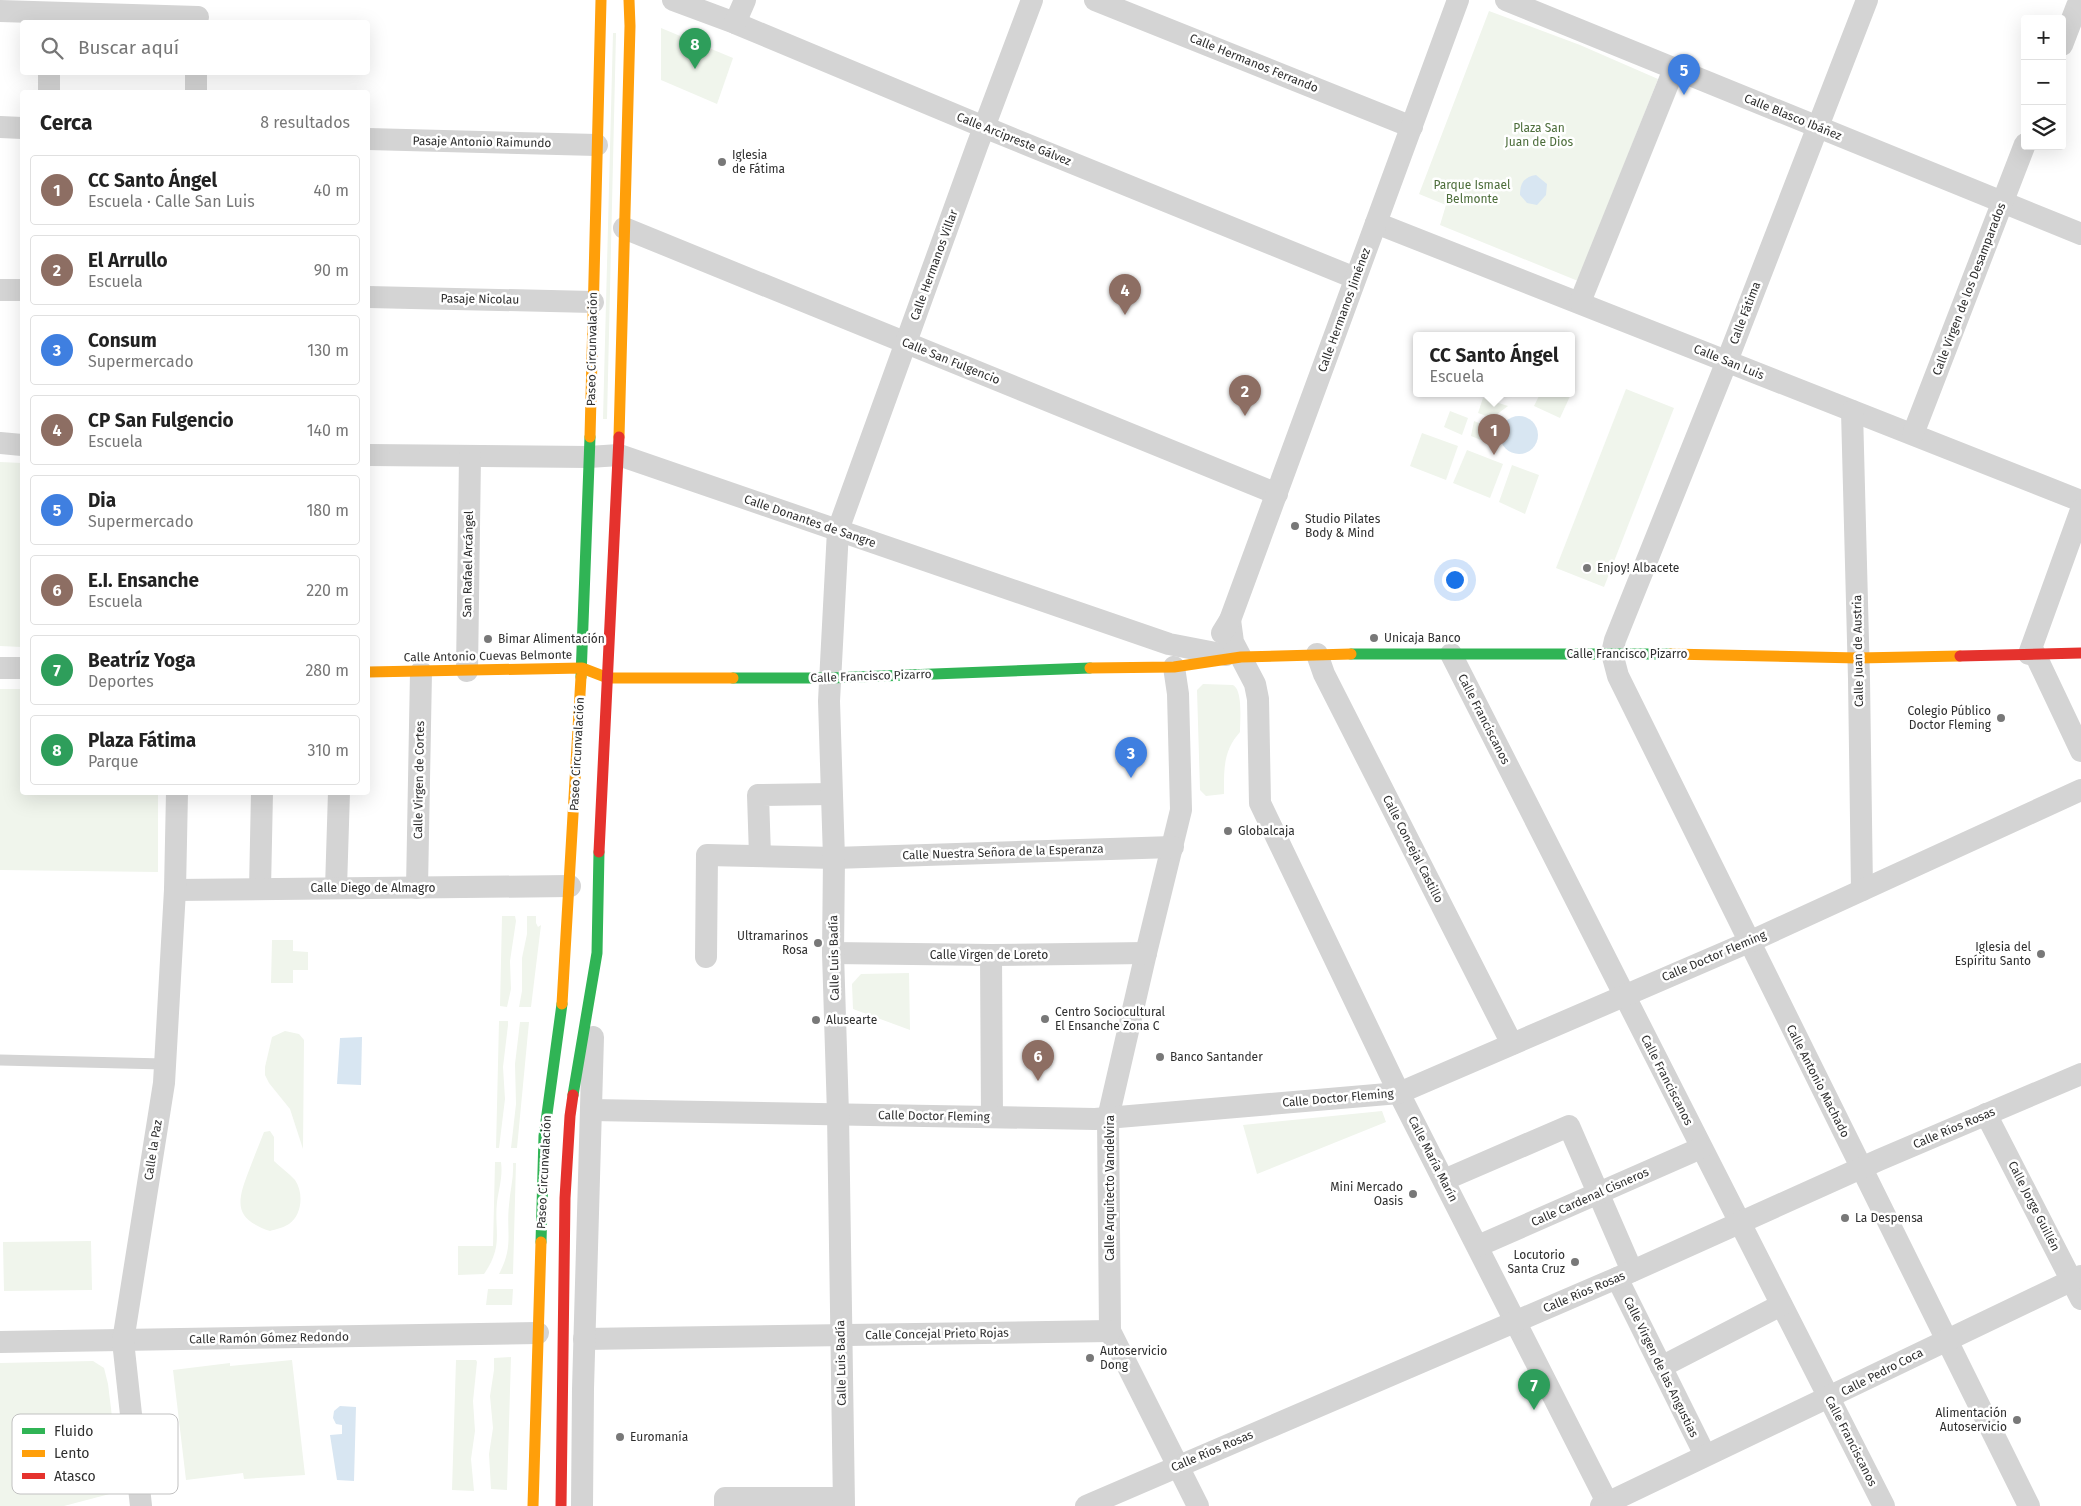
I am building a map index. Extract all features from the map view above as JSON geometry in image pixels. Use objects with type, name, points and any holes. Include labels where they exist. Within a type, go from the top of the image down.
[{"type":"main road","name":"Paseo Circunvalación","points":[[533,1506],[544,1136],[563,995],[582,668],[589,457],[582,301],[586,144],[601,0]]},
{"type":"main road","name":"Paseo Circunvalación","points":[[561,1506],[565,1310],[564,1198],[568,1134],[597,953],[619,455],[630,26],[629,0]]},
{"type":"main road","name":"Calle Francisco Pizarro","points":[[1241,657],[1317,654],[1612,653],[1858,658],[2081,653]]},
{"type":"main road","name":"Calle Francisco Pizarro","points":[[608,678],[830,678],[1133,666],[1174,667],[1207,657]]},
{"type":"main road","name":"Calle Antonio Cuevas Belmonte","points":[[370,672],[582,668],[608,678]]},
{"type":"street","name":"Calle Arcipreste Gálvez","points":[[673,0],[735,23],[1355,278]]},
{"type":"street","points":[[735,23],[746,0]]},
{"type":"street","name":"Calle Hermanos Villar","points":[[838,530],[1032,0]]},
{"type":"street","name":"Calle Hermanos Ferrando","points":[[1095,0],[1412,127]]},
{"type":"street","name":"Calle Hermanos Jiménez","points":[[1178,694],[1207,657],[1230,620],[1458,0]]},
{"type":"street","name":"Calle Blasco Ibáñez","points":[[1506,0],[2081,234]]},
{"type":"street","name":"Calle Fátima","points":[[1612,653],[1615,640],[1727,361],[1866,0]]},
{"type":"street","points":[[2066,30],[2073,4]]},
{"type":"street","points":[[0,11],[50,18],[198,13]]},
{"type":"street","points":[[1580,302],[1674,69]]},
{"type":"street","points":[[49,90],[50,75]]},
{"type":"street","points":[[196,75],[196,90]]},
{"type":"street","points":[[0,127],[20,128]]},
{"type":"street","name":"Pasaje Antonio Raimundo","points":[[370,139],[586,144]]},
{"type":"street","name":"Calle Virgen de los Desamparados","points":[[1913,434],[2023,150]]},
{"type":"street","name":"Calle San Luis","points":[[1376,223],[2081,501]]},
{"type":"street","name":"Calle San Fulgencio","points":[[624,228],[1277,494]]},
{"type":"street","points":[[0,290],[20,290]]},
{"type":"street","name":"Pasaje Nicolau","points":[[370,296],[582,301]]},
{"type":"street","name":"Calle Juan de Austria","points":[[1852,411],[1862,890]]},
{"type":"street","points":[[0,443],[20,444]]},
{"type":"street","name":"Calle Donantes de Sangre","points":[[370,455],[589,457],[619,455],[1207,657],[1241,657]]},
{"type":"street","name":"San Rafael Arcángel","points":[[466,671],[470,456]]},
{"type":"street","points":[[2081,510],[2032,654],[2081,751]]},
{"type":"street","name":"Calle Luis Badía","points":[[838,530],[830,678],[843,1502]]},
{"type":"street","points":[[1230,620],[1233,642],[1241,657]]},
{"type":"street","points":[[1133,666],[1139,650],[1136,632]]},
{"type":"street","name":"Calle Antonio Machado","points":[[1612,653],[1618,676],[2029,1506]]},
{"type":"street","name":"Calle Concejal Castillo","points":[[1317,654],[1324,674],[1512,1044]]},
{"type":"street","name":"Calle Franciscanos","points":[[1451,654],[1884,1506]]},
{"type":"street","name":"Calle María Marín","points":[[1241,657],[1256,684],[1258,699],[1260,803],[1399,1093],[1478,1246],[1606,1505]]},
{"type":"street","points":[[1174,667],[1178,694]]},
{"type":"street","points":[[0,668],[20,668]]},
{"type":"street","name":"Calle Virgen de Cortes","points":[[416,888],[421,672]]},
{"type":"street","name":"Calle Arquitecto Vandelvira","points":[[1178,694],[1181,810],[1108,1118],[1110,1331],[1198,1506]]},
{"type":"street","name":"Calle Doctor Fleming","points":[[592,1110],[1108,1118],[1399,1093],[1749,942],[2081,790]]},
{"type":"street","points":[[760,856],[758,795],[831,794]]},
{"type":"street","name":"Calle la Paz","points":[[130,1414],[122,1341],[164,1083],[175,890],[177,795]]},
{"type":"street","points":[[260,889],[262,795]]},
{"type":"street","points":[[336,888],[339,795]]},
{"type":"street","name":"Calle Nuestra Señora de la Esperanza","points":[[706,957],[708,855],[834,858],[1173,847]]},
{"type":"street","name":"Calle Diego de Almagro","points":[[175,890],[570,886]]},
{"type":"street","name":"Paseo Circunvalación","points":[[582,1506],[584,1339],[592,1110],[593,982],[597,953]]},
{"type":"street","name":"Calle Virgen de Loreto","points":[[833,953],[991,955],[1146,953]]},
{"type":"street","points":[[991,955],[992,1117]]},
{"type":"street","name":"Calle Ríos Rosas","points":[[1086,1506],[1625,1275],[1739,1222],[2081,1074]]},
{"type":"street","name":"Calle Jorge Guillén","points":[[1986,1114],[2078,1285]]},
{"type":"street","name":"Calle Virgen de las Angustias","points":[[1444,1180],[1569,1126],[1599,1193],[1625,1275],[1661,1367],[1705,1456]]},
{"type":"street","name":"Calle Cardenal Cisneros","points":[[1478,1246],[1701,1148]]},
{"type":"street","name":"Calle Pedro Coca","points":[[1606,1505],[1829,1398],[1946,1339],[2078,1285]]},
{"type":"street","points":[[1661,1367],[1781,1305]]},
{"type":"street","name":"Calle Concejal Prieto Rojas","points":[[584,1339],[1110,1331]]},
{"type":"street","name":"Calle Ramón Gómez Redondo","points":[[0,1342],[538,1333]]},
{"type":"street","points":[[725,1506],[725,1498],[843,1502]]},
{"type":"lane","points":[[0,1060],[164,1064]]},
{"type":"green space","name":"Plaza San Juan de Dios","points":[[1489,11],[1580,45],[1658,79],[1578,281],[1440,225],[1446,205],[1419,194]]},
{"type":"green space","points":[[661,28],[733,58],[717,104],[661,80]]},
{"type":"green space","points":[[613,33],[616,33],[607,419],[603,419]]},
{"type":"green space","points":[[1626,389],[1674,408],[1604,587],[1556,568]]},
{"type":"green space","points":[[1538,397],[1570,397],[1560,418],[1534,406]]},
{"type":"green space","points":[[1483,398],[1508,406],[1492,418],[1478,413]]},
{"type":"green space","points":[[1450,411],[1468,418],[1462,435],[1444,427]]},
{"type":"green space","points":[[1474,421],[1489,427],[1491,444],[1471,436]]},
{"type":"green space","points":[[1422,433],[1458,446],[1446,480],[1410,466]]},
{"type":"green space","points":[[1467,450],[1503,464],[1490,498],[1453,483]]},
{"type":"green space","points":[[0,462],[20,463],[20,647],[0,646]]},
{"type":"green space","points":[[1512,465],[1539,475],[1525,514],[1499,502]]},
{"type":"green space","points":[[1203,684],[1233,685],[1240,699],[1240,732],[1227,753],[1224,794],[1206,796],[1200,790],[1197,690]]},
{"type":"green space","points":[[0,689],[20,689],[20,795],[158,795],[158,872],[0,870]]},
{"type":"green space","points":[[502,916],[515,916],[516,921],[510,961],[511,989],[507,1007],[500,1006]]},
{"type":"green space","points":[[527,916],[536,916],[538,927],[541,925],[531,1007],[519,1007],[522,991],[522,958],[527,934]]},
{"type":"green space","points":[[272,940],[293,940],[293,951],[308,952],[308,970],[293,970],[293,983],[271,983]]},
{"type":"green space","points":[[909,973],[910,1030],[853,1009],[852,984],[861,974]]},
{"type":"green space","points":[[499,1021],[508,1021],[508,1025],[503,1067],[505,1099],[499,1148],[496,1148]]},
{"type":"green space","points":[[520,1022],[529,1022],[517,1148],[511,1148],[516,1104],[515,1064]]},
{"type":"green space","points":[[285,1031],[299,1034],[304,1040],[303,1149],[290,1109],[269,1083],[265,1075],[272,1037]]},
{"type":"green space","points":[[1382,1111],[1386,1122],[1257,1174],[1243,1125]]},
{"type":"green space","points":[[270,1131],[274,1137],[274,1161],[295,1180],[300,1191],[300,1204],[297,1215],[289,1224],[270,1231],[244,1216],[240,1202],[244,1184],[264,1132]]},
{"type":"green space","points":[[495,1162],[501,1162],[502,1172],[497,1202],[497,1238],[494,1255],[484,1274],[458,1275],[458,1246],[493,1246]]},
{"type":"green space","points":[[513,1163],[516,1163],[513,1274],[499,1274],[504,1264],[508,1247],[508,1215]]},
{"type":"green space","points":[[91,1241],[92,1290],[4,1291],[3,1242]]},
{"type":"green space","points":[[488,1289],[513,1289],[512,1305],[486,1305]]},
{"type":"green space","points":[[511,1357],[507,1490],[491,1489],[489,1454],[493,1428],[490,1396],[494,1358]]},
{"type":"green space","points":[[292,1360],[305,1475],[244,1479],[243,1473],[186,1480],[173,1370],[230,1363],[230,1366]]},
{"type":"green space","points":[[456,1360],[476,1360],[477,1362],[473,1401],[475,1431],[471,1459],[474,1491],[452,1490]]},
{"type":"green space","points":[[93,1361],[104,1368],[112,1414],[12,1414],[12,1494],[110,1494],[64,1506],[0,1506],[0,1363]]},
{"type":"shaded area","points":[[1536,175],[1547,184],[1546,195],[1537,205],[1527,203],[1520,195],[1524,181],[1528,177]]},
{"type":"shaded area","points":[[1519,416],[1532,422],[1538,435],[1532,448],[1519,454],[1506,448],[1500,435],[1506,422]]},
{"type":"shaded area","points":[[362,1037],[361,1085],[337,1084],[340,1038]]},
{"type":"shaded area","points":[[340,1406],[356,1407],[354,1481],[337,1480],[330,1435],[342,1434],[342,1425],[336,1424],[333,1418],[334,1411]]},
{"type":"traffic: fast","points":[[581,677],[590,437]]},
{"type":"traffic: fast","points":[[1351,654],[1670,654]]},
{"type":"traffic: fast","points":[[733,678],[830,678],[1090,668]]},
{"type":"traffic: fast","points":[[573,1095],[597,953],[599,852]]},
{"type":"traffic: fast","points":[[541,1242],[544,1136],[562,1004]]},
{"type":"traffic: slow","points":[[590,437],[601,0]]},
{"type":"traffic: slow","points":[[619,437],[630,26],[629,0]]},
{"type":"traffic: slow","points":[[1090,668],[1174,667],[1241,657],[1351,654]]},
{"type":"traffic: slow","points":[[1670,654],[1858,658],[1960,656]]},
{"type":"traffic: slow","points":[[370,672],[582,668],[608,678],[733,678]]},
{"type":"traffic: slow","points":[[562,1004],[581,677]]},
{"type":"traffic: slow","points":[[533,1506],[541,1242]]},
{"type":"traffic: jam","points":[[599,852],[619,437]]},
{"type":"traffic: jam","points":[[1960,656],[2081,653]]},
{"type":"traffic: jam","points":[[561,1506],[565,1198],[573,1095]]},
{"type":"place","name":"Plaza Fátima","points":[[695,69]]},
{"type":"place","name":"Dia","points":[[1684,95]]},
{"type":"place","name":"Iglesia de Fátima","points":[[722,162]]},
{"type":"place","name":"CP San Fulgencio","points":[[1125,315]]},
{"type":"place","name":"El Arrullo","points":[[1245,416]]},
{"type":"place","name":"CC Santo Ángel","points":[[1494,455]]},
{"type":"place","name":"Studio Pilates Body & Mind","points":[[1295,526]]},
{"type":"place","name":"Enjoy! Albacete","points":[[1587,568]]},
{"type":"place","name":"Unicaja Banco","points":[[1374,638]]},
{"type":"place","name":"Bimar Alimentación","points":[[488,639]]},
{"type":"place","name":"Colegio Público Doctor Fleming","points":[[2001,718]]},
{"type":"place","name":"Consum","points":[[1131,778]]},
{"type":"place","name":"Globalcaja","points":[[1228,831]]},
{"type":"place","name":"Ultramarinos Rosa","points":[[818,943]]},
{"type":"place","name":"Iglesia del Espíritu Santo","points":[[2041,954]]},
{"type":"place","name":"Centro Sociocultural El Ensanche Zona C","points":[[1045,1019]]},
{"type":"place","name":"Alusearte","points":[[816,1020]]},
{"type":"place","name":"Banco Santander","points":[[1160,1057]]},
{"type":"place","name":"E.I. Ensanche","points":[[1038,1081]]},
{"type":"place","name":"Mini Mercado Oasis","points":[[1413,1194]]},
{"type":"place","name":"La Despensa","points":[[1845,1218]]},
{"type":"place","name":"Locutorio Santa Cruz","points":[[1575,1262]]},
{"type":"place","name":"Autoservicio Dong","points":[[1090,1358]]},
{"type":"place","name":"Beatríz Yoga","points":[[1534,1410]]},
{"type":"place","name":"Alimentación Autoservicio","points":[[2017,1420]]},
{"type":"place","name":"Euromanía","points":[[620,1437]]},
{"type":"park label","name":"Parque Ismael Belmonte","points":[[1472,192]]}]
